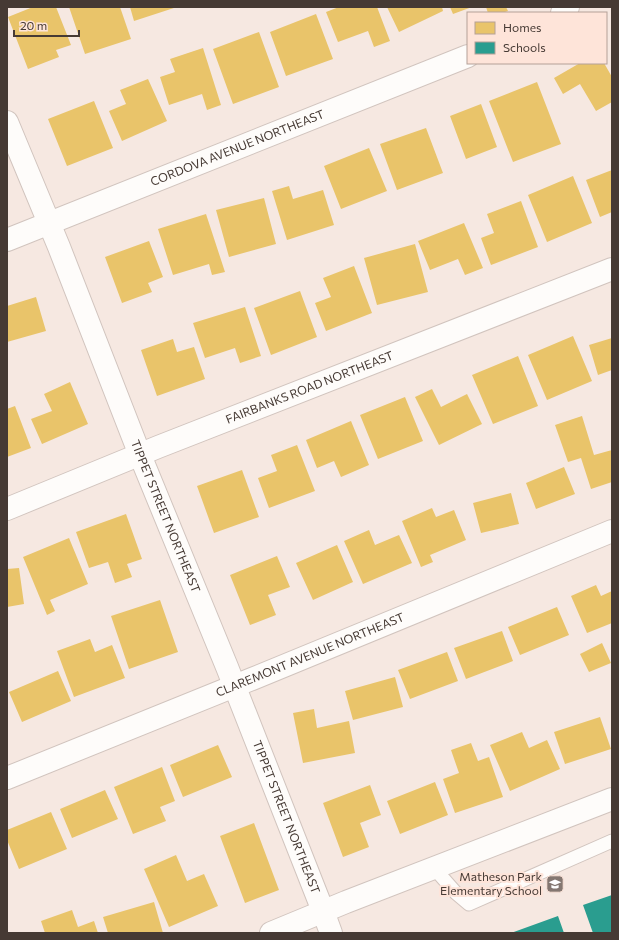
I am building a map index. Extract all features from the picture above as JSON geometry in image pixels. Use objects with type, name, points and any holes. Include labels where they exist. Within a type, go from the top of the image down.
[{"type":"street","name":"CORDOVA AVENUE NORTHEAST","points":[[7,240],[467,56]]},
{"type":"street","name":"TIPPET STREET NORTHEAST","points":[[7,122],[49,223],[140,455],[234,686],[331,933]]},
{"type":"street","name":"FAIRBANKS ROAD NORTHEAST","points":[[7,509],[612,269]]},
{"type":"street","name":"CLAREMONT AVENUE NORTHEAST","points":[[7,778],[612,531]]},
{"type":"street","points":[[271,933],[323,911],[612,799]]},
{"type":"lane","points":[[434,868],[456,894],[468,904],[612,841]]},
{"type":"building: Homes","points":[[33,7],[56,7],[71,45],[56,50],[59,57],[28,69],[8,17]]},
{"type":"building: Homes","points":[[69,7],[120,7],[131,39],[85,54]]},
{"type":"building: Homes","points":[[130,7],[177,7],[134,21]]},
{"type":"building: Homes","points":[[339,7],[377,7],[390,41],[374,47],[368,31],[338,42],[326,12]]},
{"type":"building: Homes","points":[[387,7],[442,7],[443,11],[399,32]]},
{"type":"building: Homes","points":[[450,7],[472,7],[453,14]]},
{"type":"building: Homes","points":[[486,7],[506,7],[508,11],[505,12],[488,12]]},
{"type":"building: Homes","points":[[316,14],[333,59],[286,76],[270,32]]},
{"type":"building: Homes","points":[[259,32],[279,87],[233,104],[213,49]]},
{"type":"building: Homes","points":[[203,48],[221,105],[207,110],[202,94],[169,105],[160,77],[175,72],[170,59]]},
{"type":"building: Homes","points":[[578,64],[605,64],[612,77],[612,102],[596,111],[580,84],[563,94],[554,78]]},
{"type":"building: Homes","points":[[148,79],[167,121],[122,141],[109,111],[126,104],[120,90]]},
{"type":"building: Homes","points":[[537,82],[561,144],[513,162],[489,101]]},
{"type":"building: Homes","points":[[94,101],[113,148],[67,166],[48,119]]},
{"type":"building: Homes","points":[[481,104],[497,147],[466,159],[450,116]]},
{"type":"building: Homes","points":[[426,128],[443,173],[397,190],[380,144]]},
{"type":"building: Homes","points":[[369,148],[387,191],[341,209],[324,166]]},
{"type":"building: Homes","points":[[612,170],[612,212],[600,217],[586,180]]},
{"type":"building: Homes","points":[[573,176],[592,223],[547,242],[528,195]]},
{"type":"building: Homes","points":[[289,186],[293,199],[323,190],[334,225],[287,240],[272,191]]},
{"type":"building: Homes","points":[[264,198],[276,244],[229,257],[216,210]]},
{"type":"building: Homes","points":[[521,201],[538,247],[491,265],[481,238],[494,233],[487,214]]},
{"type":"building: Homes","points":[[206,214],[225,272],[212,275],[209,264],[173,275],[158,229]]},
{"type":"building: Homes","points":[[464,223],[483,268],[465,275],[458,259],[430,270],[418,241]]},
{"type":"building: Homes","points":[[149,241],[163,277],[148,283],[152,292],[122,303],[105,257]]},
{"type":"building: Homes","points":[[415,244],[428,292],[377,305],[364,258]]},
{"type":"building: Homes","points":[[354,266],[372,313],[326,331],[315,303],[331,297],[323,278]]},
{"type":"building: Homes","points":[[300,291],[317,337],[271,355],[254,308]]},
{"type":"building: Homes","points":[[36,297],[46,331],[7,342],[7,306]]},
{"type":"building: Homes","points":[[245,307],[261,356],[240,363],[235,348],[205,358],[193,323]]},
{"type":"building: Homes","points":[[573,336],[592,381],[547,400],[528,355]]},
{"type":"building: Homes","points":[[612,338],[612,370],[598,375],[589,345]]},
{"type":"building: Homes","points":[[173,339],[177,352],[194,347],[205,379],[157,396],[141,350]]},
{"type":"building: Homes","points":[[518,356],[538,406],[493,424],[472,375]]},
{"type":"building: Homes","points":[[70,382],[88,424],[42,444],[31,419],[52,411],[44,394]]},
{"type":"building: Homes","points":[[432,389],[441,407],[467,394],[482,424],[439,445],[415,397]]},
{"type":"building: Homes","points":[[405,397],[423,441],[378,459],[360,415]]},
{"type":"building: Homes","points":[[15,406],[31,448],[7,457],[7,409]]},
{"type":"building: Homes","points":[[582,416],[594,455],[612,450],[612,482],[591,489],[581,458],[568,462],[555,425]]},
{"type":"building: Homes","points":[[351,421],[369,465],[341,477],[334,461],[317,468],[306,440]]},
{"type":"building: Homes","points":[[297,445],[315,491],[269,508],[258,478],[277,471],[271,455]]},
{"type":"building: Homes","points":[[564,467],[575,494],[536,509],[526,483]]},
{"type":"building: Homes","points":[[242,470],[259,517],[214,533],[197,486]]},
{"type":"building: Homes","points":[[511,493],[519,524],[481,533],[473,503]]},
{"type":"building: Homes","points":[[432,508],[436,517],[454,510],[466,540],[430,555],[433,562],[421,567],[402,521]]},
{"type":"building: Homes","points":[[126,514],[142,559],[127,564],[132,577],[115,583],[108,562],[89,568],[76,532]]},
{"type":"building: Homes","points":[[369,530],[375,545],[399,535],[412,563],[363,584],[344,541]]},
{"type":"building: Homes","points":[[69,538],[88,584],[50,600],[55,611],[47,615],[23,557]]},
{"type":"building: Homes","points":[[337,545],[353,582],[313,600],[296,563]]},
{"type":"building: Homes","points":[[277,556],[290,587],[268,595],[276,615],[250,625],[230,575]]},
{"type":"building: Homes","points":[[19,568],[24,604],[7,607],[7,569]]},
{"type":"building: Homes","points":[[596,585],[601,596],[612,591],[612,623],[587,633],[571,596]]},
{"type":"building: Homes","points":[[160,600],[178,652],[129,669],[111,616]]},
{"type":"building: Homes","points":[[557,607],[569,635],[520,655],[508,627]]},
{"type":"building: Homes","points":[[502,631],[513,661],[466,679],[454,648]]},
{"type":"building: Homes","points":[[90,639],[95,652],[112,645],[125,678],[74,697],[57,651]]},
{"type":"building: Homes","points":[[602,643],[611,663],[589,672],[580,654]]},
{"type":"building: Homes","points":[[447,652],[458,681],[410,699],[398,670]]},
{"type":"building: Homes","points":[[58,671],[71,701],[22,722],[9,692]]},
{"type":"building: Homes","points":[[395,677],[403,707],[353,720],[345,691]]},
{"type":"building: Homes","points":[[314,709],[317,728],[349,721],[355,753],[303,763],[293,713]]},
{"type":"building: Homes","points":[[600,717],[611,749],[565,764],[554,732]]},
{"type":"building: Homes","points":[[522,732],[529,748],[547,740],[560,769],[510,791],[490,745]]},
{"type":"building: Homes","points":[[471,743],[478,761],[489,757],[503,797],[455,813],[443,779],[459,773],[451,750]]},
{"type":"building: Homes","points":[[218,745],[232,777],[183,797],[170,765]]},
{"type":"building: Homes","points":[[162,767],[175,801],[160,807],[166,821],[133,834],[114,787]]},
{"type":"building: Homes","points":[[435,782],[448,815],[400,834],[387,801]]},
{"type":"building: Homes","points":[[370,785],[381,815],[360,823],[369,847],[343,857],[323,803]]},
{"type":"building: Homes","points":[[105,790],[118,819],[72,838],[60,809]]},
{"type":"building: Homes","points":[[51,812],[67,849],[19,869],[7,840],[7,830]]},
{"type":"building: Homes","points":[[254,823],[279,890],[245,903],[220,836]]},
{"type":"building: Homes","points":[[176,855],[187,881],[204,874],[218,906],[169,927],[144,869]]},
{"type":"building: Homes","points":[[154,902],[163,933],[108,933],[103,917]]},
{"type":"building: Homes","points":[[72,910],[78,927],[94,921],[98,933],[45,933],[41,921]]},
{"type":"building: Schools","points":[[612,895],[612,933],[593,933],[583,905]]},
{"type":"building: Schools","points":[[558,916],[564,933],[511,933]]},
{"type":"place","name":"Matheson Park Elementary School","points":[[555,884]]}]
